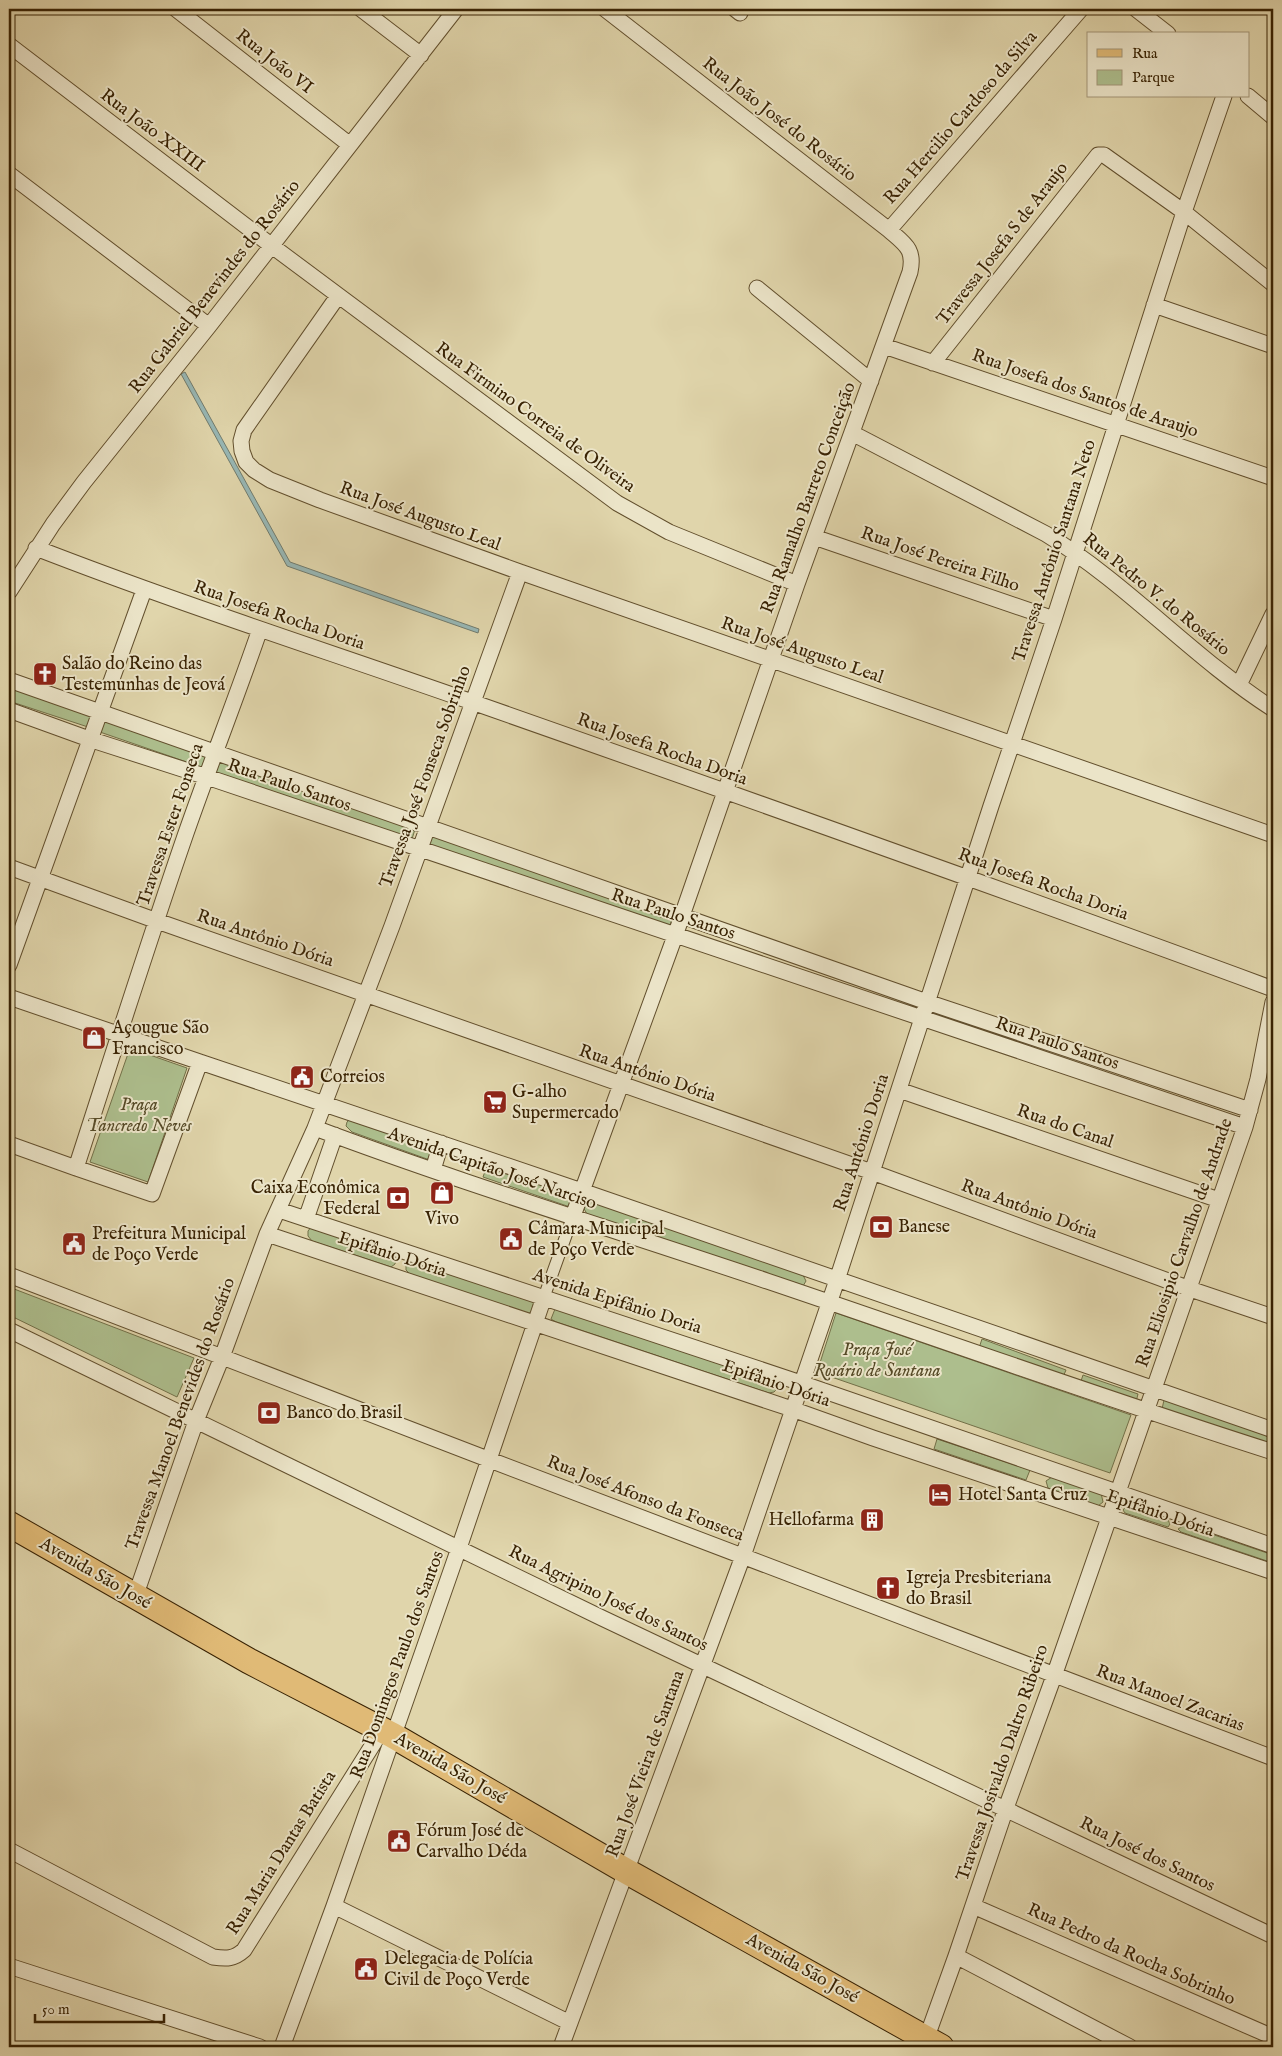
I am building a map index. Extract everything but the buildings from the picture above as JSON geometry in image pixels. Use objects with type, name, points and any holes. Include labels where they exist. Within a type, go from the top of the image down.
[{"type":"main road","name":"Avenida São José","points":[[13,1530],[278,1677],[387,1733],[930,2045]]},
{"type":"street","name":"Rua João VI","points":[[176,9],[350,144]]},
{"type":"street","points":[[361,9],[421,56]]},
{"type":"street","name":"Rua Gabriel Benevindes do Rosário","points":[[9,592],[36,548],[84,482],[272,246],[456,9]]},
{"type":"street","name":"Rua João José do Rosário","points":[[605,9],[889,230],[907,246],[912,254],[910,272]]},
{"type":"street","name":"Rua Hercilio Cardoso da Silva","points":[[889,230],[1081,9]]},
{"type":"street","points":[[1136,9],[1165,32]]},
{"type":"street","name":"Rua João XXIII","points":[[9,45],[272,246]]},
{"type":"street","name":"Travessa Antônio Santana Neto","points":[[922,1018],[1011,744],[1054,619],[1184,212],[1223,98]]},
{"type":"street","points":[[1250,98],[1273,117]]},
{"type":"street","name":"Travessa Josefa S de Araujo","points":[[934,363],[1098,154],[1104,155],[1184,212]]},
{"type":"street","points":[[9,174],[209,326]]},
{"type":"street","points":[[1184,212],[1273,284]]},
{"type":"street","name":"Rua Firmino Correia de Oliveira","points":[[272,246],[616,503],[669,532],[797,584]]},
{"type":"street","name":"Rua Ramalho Barreto Conceição","points":[[573,1216],[676,936],[770,659],[910,272]]},
{"type":"street","points":[[757,288],[871,381]]},
{"type":"street","name":"Rua José Augusto Leal","points":[[338,296],[244,430],[241,442],[246,462],[254,470],[270,480],[320,500],[520,572],[1273,835]]},
{"type":"street","points":[[1154,305],[1273,346]]},
{"type":"street","name":"Rua Josefa dos Santos de Araujo","points":[[884,346],[1273,478]]},
{"type":"street","name":"Rua Pedro V. do Rosário","points":[[852,433],[1046,534],[1075,552],[1238,685],[1273,709]]},
{"type":"street","name":"Rua José Pereira Filho","points":[[814,537],[1054,619]]},
{"type":"street","name":"Rua Josefa Rocha Doria","points":[[36,548],[144,590],[472,702],[967,877],[1273,989]]},
{"type":"street","name":"Travessa José Fonseca Sobrinho","points":[[366,993],[420,850],[520,572]]},
{"type":"street","points":[[9,965],[144,590]]},
{"type":"street","points":[[1238,685],[1273,614]]},
{"type":"street","name":"Travessa Ester Fonseca","points":[[120,1034],[157,921],[260,629]]},
{"type":"street","name":"Rua Paulo Santos","points":[[9,680],[927,1002],[1250,1110]]},
{"type":"street","name":"Rua Paulo Santos","points":[[9,710],[89,739],[207,777],[1245,1127]]},
{"type":"street","name":"Rua Antônio Dória","points":[[9,867],[157,921],[872,1172],[1190,1289],[1273,1317]]},
{"type":"street","name":"Travessa Manoel Benevides do Rosário","points":[[135,1597],[196,1421],[222,1357],[267,1234],[315,1128],[366,993]]},
{"type":"street","points":[[9,997],[200,1062],[152,1194],[9,1144]]},
{"type":"street","name":"Rua Eliosipio Carvalho de Andrade","points":[[1117,1492],[1190,1289],[1245,1127],[1258,1079],[1273,1002]]},
{"type":"street","name":"Rua Antônio Doria","points":[[837,1280],[922,1018]]},
{"type":"street","points":[[76,1168],[120,1034]]},
{"type":"street","name":"Avenida Capitão José Narciso","points":[[200,1062],[582,1190],[1273,1430]]},
{"type":"street","name":"Rua do Canal","points":[[899,1090],[1219,1200]]},
{"type":"street","name":"Avenida Capitão José Narciso","points":[[315,1128],[433,1170],[829,1302],[1146,1412],[1273,1452]]},
{"type":"street","points":[[306,1219],[334,1135]]},
{"type":"street","points":[[433,1170],[441,1143]]},
{"type":"street","name":"Avenida Epifânio Doria","points":[[279,1210],[802,1383]]},
{"type":"street","points":[[544,1297],[573,1216]]},
{"type":"street","name":"Epifânio Dória","points":[[267,1234],[1273,1572]]},
{"type":"street","points":[[398,1277],[407,1252]]},
{"type":"street","name":"Rua José Afonso da Fonseca","points":[[9,1274],[1054,1676]]},
{"type":"street","points":[[792,1409],[837,1280]]},
{"type":"street","name":"Rua Domingos Paulo dos Santos","points":[[282,2047],[334,1906],[387,1733],[459,1548],[544,1297]]},
{"type":"street","name":"Rua Agripino José dos Santos","points":[[9,1330],[702,1666],[1006,1808]]},
{"type":"street","points":[[1072,1386],[1079,1363]]},
{"type":"street","name":"Epifânio Dória","points":[[802,1383],[1044,1465],[1273,1546]]},
{"type":"street","name":"Rua José Vieira de Santana","points":[[561,2047],[743,1556],[792,1409]]},
{"type":"street","points":[[1034,1491],[1044,1465]]},
{"type":"street","name":"Travessa Josivaldo Daltro Ribeiro","points":[[930,2045],[956,1956],[1006,1808],[1054,1676],[1117,1492]]},
{"type":"street","points":[[1171,1538],[1179,1514]]},
{"type":"street","name":"Rua Manoel Zacarias","points":[[1054,1676],[1273,1758]]},
{"type":"street","name":"Rua Maria Dantas Batista","points":[[9,1850],[213,1956],[226,1959],[236,1958],[244,1950],[387,1733]]},
{"type":"street","name":"Rua José dos Santos","points":[[1006,1808],[1273,1936]]},
{"type":"street","points":[[334,1906],[570,2023]]},
{"type":"street","name":"Rua Pedro da Rocha Sobrinho","points":[[973,1906],[1273,2038]]},
{"type":"street","points":[[956,1956],[1130,2047]]},
{"type":"street","points":[[9,1966],[260,2047]]},
{"type":"green space","points":[[9,685],[93,715],[88,727],[9,701]]},
{"type":"green space","points":[[102,716],[211,755],[207,769],[97,731]]},
{"type":"green space","points":[[218,757],[416,826],[412,839],[213,772]]},
{"type":"green space","points":[[423,829],[672,919],[669,929],[419,841]]},
{"type":"green space","name":"Praça Tancredo Neves","points":[[130,1048],[187,1068],[148,1182],[90,1162]]},
{"type":"green space","points":[[351,1118],[435,1148],[432,1157],[427,1159],[352,1132],[346,1126]]},
{"type":"green space","points":[[488,1163],[575,1193],[570,1207],[483,1177]]},
{"type":"green space","points":[[591,1200],[800,1273],[806,1281],[803,1286],[587,1214],[582,1205]]},
{"type":"green space","points":[[312,1226],[393,1253],[396,1259],[395,1264],[391,1267],[312,1241],[308,1236],[308,1231]]},
{"type":"green space","points":[[415,1260],[533,1301],[534,1311],[528,1315],[520,1314],[410,1274],[406,1270],[406,1265]]},
{"type":"green space","points":[[9,1287],[194,1358],[177,1397],[9,1315]]},
{"type":"green space","points":[[555,1309],[778,1383],[778,1388],[774,1392],[769,1393],[556,1322],[551,1319]]},
{"type":"green space","name":"Praça José Rosário de Santana","points":[[836,1313],[1131,1415],[1110,1473],[817,1372]]},
{"type":"green space","points":[[982,1339],[1066,1370],[1063,1377],[979,1348]]},
{"type":"green space","points":[[1083,1375],[1138,1394],[1136,1402],[1081,1381]]},
{"type":"green space","points":[[1164,1400],[1273,1437],[1273,1447],[1162,1409]]},
{"type":"green space","points":[[937,1439],[1030,1470],[1026,1480],[934,1449]]},
{"type":"green space","points":[[1052,1477],[1101,1493],[1103,1502],[1098,1506],[1048,1488],[1046,1481]]},
{"type":"green space","points":[[1127,1505],[1167,1518],[1170,1524],[1168,1527],[1125,1513],[1123,1510]]},
{"type":"green space","points":[[1185,1525],[1273,1555],[1273,1563],[1181,1532],[1178,1529]]},
{"type":"water","points":[[185,372],[290,562],[479,629],[478,633],[287,566],[181,374]]},
{"type":"place","name":"Salão do Reino das Testemunhas de Jeová","points":[[45,674]]},
{"type":"place","name":"Açougue São Francisco","points":[[94,1038]]},
{"type":"place","name":"Correios","points":[[302,1077]]},
{"type":"place","name":"G-alho Supermercado","points":[[495,1102]]},
{"type":"place","name":"Vivo","points":[[442,1193]]},
{"type":"place","name":"Caixa Econômica Federal","points":[[398,1198]]},
{"type":"place","name":"Banese","points":[[881,1227]]},
{"type":"place","name":"Câmara Municipal de Poço Verde","points":[[511,1239]]},
{"type":"place","name":"Prefeitura Municipal de Poço Verde","points":[[74,1244]]},
{"type":"place","name":"Banco do Brasil","points":[[269,1413]]},
{"type":"place","name":"Hotel Santa Cruz","points":[[940,1495]]},
{"type":"place","name":"Hellofarma","points":[[872,1520]]},
{"type":"place","name":"Igreja Presbiteriana do Brasil","points":[[888,1588]]},
{"type":"place","name":"Fórum José de Carvalho Déda","points":[[399,1841]]},
{"type":"place","name":"Delegacia de Polícia Civil de Poço Verde","points":[[366,1969]]}]
